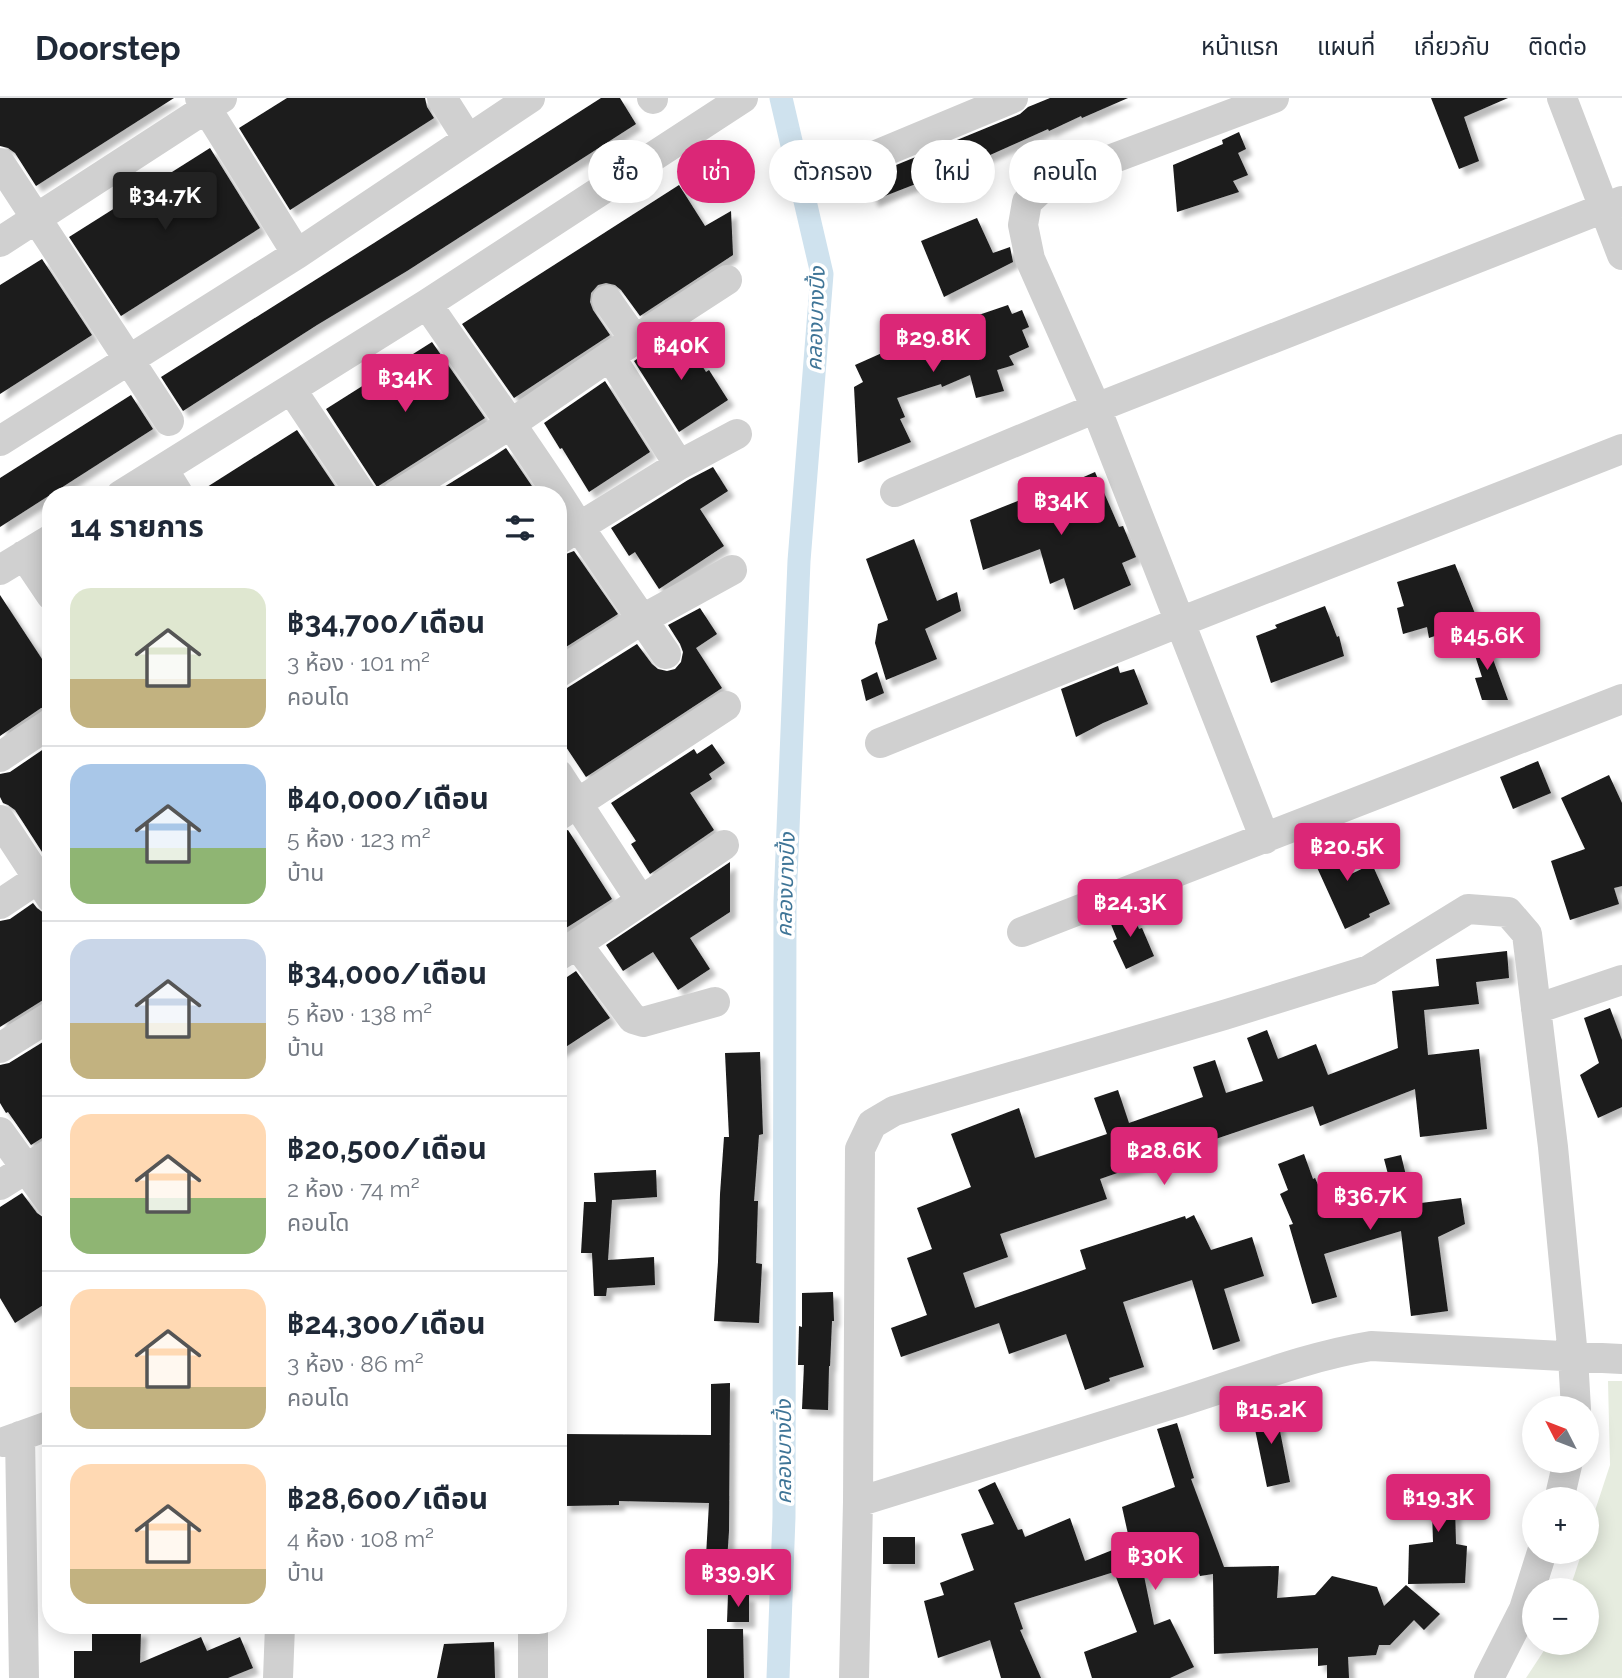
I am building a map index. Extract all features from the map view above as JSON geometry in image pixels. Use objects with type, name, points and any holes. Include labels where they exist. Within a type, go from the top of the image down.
[{"type":"street","points":[[442,98],[468,139]]},
{"type":"street","points":[[0,441],[297,254],[530,98]]},
{"type":"street","points":[[135,486],[426,304],[743,98]]},
{"type":"street","points":[[897,146],[1012,98]]},
{"type":"street","points":[[1265,839],[1096,408],[1030,259],[1023,225],[1027,202],[1041,189],[1085,169],[1274,98]]},
{"type":"street","points":[[1563,98],[1613,204],[1622,256]]},
{"type":"street","points":[[0,242],[210,101],[297,254]]},
{"type":"street","points":[[0,163],[169,421]]},
{"type":"street","points":[[895,492],[1096,408],[1613,204]]},
{"type":"street","points":[[411,486],[511,424],[727,280]]},
{"type":"street","points":[[607,300],[635,340]]},
{"type":"street","points":[[426,304],[511,424],[543,486]]},
{"type":"street","points":[[610,356],[679,465]]},
{"type":"street","points":[[291,388],[356,486]]},
{"type":"street","points":[[666,654],[568,533],[679,465],[737,434]]},
{"type":"street","points":[[880,743],[1622,449]]},
{"type":"street","points":[[163,468],[174,486]]},
{"type":"street","points":[[42,544],[12,562],[42,587]]},
{"type":"street","points":[[567,667],[641,620],[732,570]]},
{"type":"street","points":[[1022,932],[1622,699]]},
{"type":"street","points":[[641,901],[568,810],[726,706]]},
{"type":"street","points":[[0,757],[42,729]]},
{"type":"street","points":[[0,820],[42,875]]},
{"type":"street","points":[[715,1002],[643,1021],[633,1019],[568,950],[724,845]]},
{"type":"street","points":[[0,904],[42,884]]},
{"type":"street","points":[[854,1678],[860,1149],[872,1124],[894,1111],[1369,970],[1468,909],[1508,912],[1527,933],[1553,1147],[1575,1396]]},
{"type":"street","points":[[1536,1009],[1622,979]]},
{"type":"street","points":[[0,1048],[42,1022]]},
{"type":"street","points":[[0,1132],[42,1191]]},
{"type":"street","points":[[0,1185],[42,1159]]},
{"type":"street","points":[[858,1502],[1339,1351],[1371,1346],[1622,1360]]},
{"type":"street","points":[[24,1678],[10,1440],[42,1428]]},
{"type":"street","points":[[1489,1678],[1524,1609],[1538,1564]]},
{"type":"street","points":[[278,1678],[280,1634]]},
{"type":"street","points":[[533,1634],[533,1678]]},
{"type":"shaded area","points":[[1608,1381],[1622,1381],[1622,1678],[1526,1678],[1541,1655],[1599,1655],[1599,1578],[1573,1578],[1578,1564],[1599,1564],[1599,1498],[1610,1465]]},
{"type":"building","points":[[0,98],[174,98],[36,186],[15,153],[0,146]]},
{"type":"building","points":[[287,98],[425,98],[434,118],[290,210],[239,128]]},
{"type":"building","points":[[601,98],[620,98],[636,124],[611,140],[588,140],[588,155],[183,411],[161,377]]},
{"type":"building","points":[[1050,98],[1128,98],[1049,131],[1048,129],[1023,140],[1009,140],[1009,146],[995,153],[995,140],[957,140],[1020,114],[1028,107]]},
{"type":"building","points":[[1431,98],[1508,98],[1464,117],[1479,161],[1459,169]]},
{"type":"building","points":[[1239,132],[1246,149],[1238,153],[1248,175],[1233,181],[1239,192],[1177,212],[1173,165],[1223,144],[1222,140]]},
{"type":"building","points":[[210,148],[260,228],[121,316],[69,237]]},
{"type":"building","points":[[911,159],[911,186],[897,191],[897,165]]},
{"type":"building","points":[[677,186],[677,203],[690,203],[705,226],[731,211],[733,255],[640,316],[615,285],[598,285],[591,293],[590,302],[610,335],[514,398],[462,324],[651,203],[663,203],[663,195]]},
{"type":"building","points":[[977,218],[993,253],[1010,247],[1013,262],[944,297],[921,241]]},
{"type":"building","points":[[42,259],[92,335],[0,394],[0,285]]},
{"type":"building","points":[[1008,305],[1012,314],[1022,310],[1029,327],[1022,330],[1029,347],[1009,356],[1014,365],[997,370],[1004,391],[976,398],[970,375],[942,387],[941,384],[897,398],[905,417],[900,419],[911,442],[858,463],[854,387],[863,382],[855,365],[888,348],[895,357],[927,344],[924,338],[956,327],[955,323]]},
{"type":"building","points":[[680,331],[728,400],[679,432],[634,361]]},
{"type":"building","points":[[432,342],[485,418],[376,486],[326,409]]},
{"type":"building","points":[[605,381],[650,452],[589,492],[544,423]]},
{"type":"building","points":[[131,395],[153,429],[64,486],[42,486],[42,500],[0,527],[0,478]]},
{"type":"building","points":[[297,430],[335,486],[209,486]]},
{"type":"building","points":[[506,448],[532,486],[446,486]]},
{"type":"building","points":[[713,467],[728,491],[700,509],[724,546],[659,589],[635,552],[629,556],[611,528]]},
{"type":"building","points":[[1095,472],[1119,527],[1123,526],[1136,557],[1122,563],[1131,585],[1074,610],[1064,578],[1050,584],[1040,549],[983,570],[970,520],[1025,498],[1022,491],[1049,478],[1054,490]]},
{"type":"building","points":[[914,539],[937,601],[957,592],[961,611],[925,629],[937,659],[886,680],[875,643],[878,624],[888,620],[866,559]]},
{"type":"building","points":[[574,551],[618,614],[567,646],[567,554]]},
{"type":"building","points":[[1455,564],[1478,621],[1429,638],[1427,627],[1403,634],[1397,608],[1404,606],[1397,582]]},
{"type":"building","points":[[0,595],[42,659],[42,708],[0,736]]},
{"type":"building","points":[[1325,606],[1337,637],[1339,636],[1344,656],[1271,683],[1256,636],[1277,628],[1275,625]]},
{"type":"building","points":[[700,608],[717,634],[696,648],[722,688],[586,777],[567,748],[567,688],[637,644],[658,669],[675,669],[681,662],[683,652],[668,625]]},
{"type":"building","points":[[1484,635],[1508,700],[1482,700],[1475,678],[1482,677],[1470,640]]},
{"type":"building","points":[[1118,666],[1120,673],[1134,669],[1148,704],[1076,737],[1061,689]]},
{"type":"building","points":[[877,672],[884,693],[866,701],[861,680]]},
{"type":"building","points":[[712,744],[725,763],[709,774],[712,779],[690,793],[714,830],[650,874],[631,844],[636,841],[611,803],[694,749],[697,754]]},
{"type":"building","points":[[42,750],[42,852],[15,810],[3,803],[0,797],[0,774],[10,772]]},
{"type":"building","points":[[1538,761],[1551,793],[1513,809],[1500,777]]},
{"type":"building","points":[[1609,775],[1622,803],[1622,886],[1614,888],[1619,904],[1570,920],[1551,861],[1585,849],[1561,798]]},
{"type":"building","points":[[567,830],[612,899],[567,927]]},
{"type":"building","points":[[1329,832],[1349,875],[1372,864],[1390,904],[1345,929],[1305,841]]},
{"type":"building","points":[[730,862],[730,912],[690,938],[710,969],[678,990],[653,952],[623,971],[606,945]]},
{"type":"building","points":[[33,903],[42,912],[42,1001],[0,1027],[0,921],[10,919]]},
{"type":"building","points":[[1131,909],[1154,956],[1126,969],[1113,941],[1117,939],[1108,917]]},
{"type":"building","points":[[1507,951],[1509,978],[1476,982],[1479,1004],[1424,1010],[1428,1055],[1479,1049],[1487,1129],[1420,1137],[1415,1089],[1320,1126],[1313,1106],[1100,1179],[1107,1199],[1000,1234],[1008,1257],[963,1273],[975,1308],[1086,1269],[1080,1250],[1194,1215],[1211,1250],[1252,1237],[1264,1276],[1224,1289],[1240,1341],[1213,1350],[1192,1280],[1123,1302],[1144,1367],[1109,1378],[1110,1381],[1085,1390],[1066,1334],[1009,1354],[999,1323],[901,1357],[891,1328],[927,1315],[907,1258],[932,1249],[917,1208],[971,1187],[951,1134],[1019,1108],[1035,1158],[1107,1134],[1094,1098],[1118,1090],[1129,1123],[1203,1097],[1193,1067],[1215,1060],[1226,1093],[1263,1081],[1247,1038],[1267,1030],[1278,1059],[1316,1044],[1328,1075],[1398,1048],[1392,991],[1439,986],[1436,959]]},
{"type":"building","points":[[576,971],[610,1018],[567,1046],[567,977]]},
{"type":"building","points":[[1610,1008],[1622,1040],[1622,1107],[1598,1118],[1580,1075],[1599,1063],[1584,1018]]},
{"type":"building","points":[[42,1043],[42,1138],[31,1145],[0,1103],[0,1065],[9,1063]]},
{"type":"building","points":[[760,1052],[763,1134],[759,1135],[754,1201],[758,1201],[756,1263],[762,1264],[759,1323],[714,1321],[724,1137],[729,1137],[725,1053]]},
{"type":"building","points":[[1304,1154],[1330,1212],[1393,1193],[1384,1159],[1401,1155],[1413,1204],[1461,1198],[1465,1224],[1438,1237],[1448,1311],[1411,1316],[1401,1231],[1324,1254],[1337,1297],[1312,1304],[1289,1225],[1293,1224],[1280,1194],[1288,1190],[1278,1164]]},
{"type":"building","points":[[656,1170],[657,1197],[612,1200],[608,1260],[654,1257],[655,1285],[607,1288],[606,1296],[594,1296],[592,1253],[581,1253],[584,1202],[596,1202],[594,1173]]},
{"type":"building","points":[[22,1193],[42,1216],[42,1306],[15,1323],[0,1298],[0,1207]]},
{"type":"building","points":[[833,1292],[834,1321],[828,1410],[802,1409],[804,1365],[798,1365],[802,1293]]},
{"type":"building","points":[[730,1383],[726,1575],[705,1574],[709,1503],[619,1501],[619,1505],[567,1506],[567,1434],[711,1435],[711,1384]]},
{"type":"building","points":[[1275,1406],[1290,1482],[1267,1487],[1251,1410]]},
{"type":"building","points":[[1177,1423],[1194,1478],[1191,1479],[1224,1567],[1279,1566],[1277,1598],[1315,1595],[1332,1576],[1377,1587],[1384,1606],[1406,1585],[1440,1614],[1424,1630],[1414,1620],[1390,1645],[1379,1645],[1376,1655],[1348,1657],[1349,1678],[1327,1678],[1327,1665],[1318,1666],[1318,1648],[1214,1654],[1213,1574],[1200,1576],[1192,1553],[1143,1571],[1154,1625],[1170,1619],[1194,1667],[1170,1678],[1092,1678],[1084,1652],[1137,1632],[1114,1572],[1014,1603],[1023,1629],[1020,1630],[1041,1678],[1001,1678],[990,1640],[938,1658],[924,1601],[944,1595],[940,1583],[974,1570],[961,1534],[994,1524],[978,1490],[995,1482],[1018,1530],[1022,1529],[1025,1537],[1070,1518],[1085,1561],[1130,1543],[1122,1507],[1175,1487],[1157,1429]]},
{"type":"building","points":[[1467,1481],[1470,1507],[1455,1507],[1456,1544],[1467,1546],[1465,1583],[1408,1584],[1409,1545],[1433,1542],[1432,1510],[1406,1509],[1407,1484]]},
{"type":"building","points":[[883,1537],[915,1537],[915,1564],[883,1564]]},
{"type":"building","points":[[728,1595],[749,1595],[749,1622],[727,1622]]},
{"type":"building","points":[[707,1629],[743,1629],[744,1678],[707,1678]]},
{"type":"building","points":[[92,1634],[141,1634],[140,1663],[201,1637],[207,1651],[240,1637],[253,1668],[228,1678],[74,1678],[74,1651],[92,1651]]},
{"type":"building","points":[[494,1642],[495,1678],[437,1678],[444,1644]]},
{"type":"waterway","name":"คลองบางปิ้ง","points":[[778,1678],[784,1517],[785,902],[799,561],[822,274],[781,98]]}]
